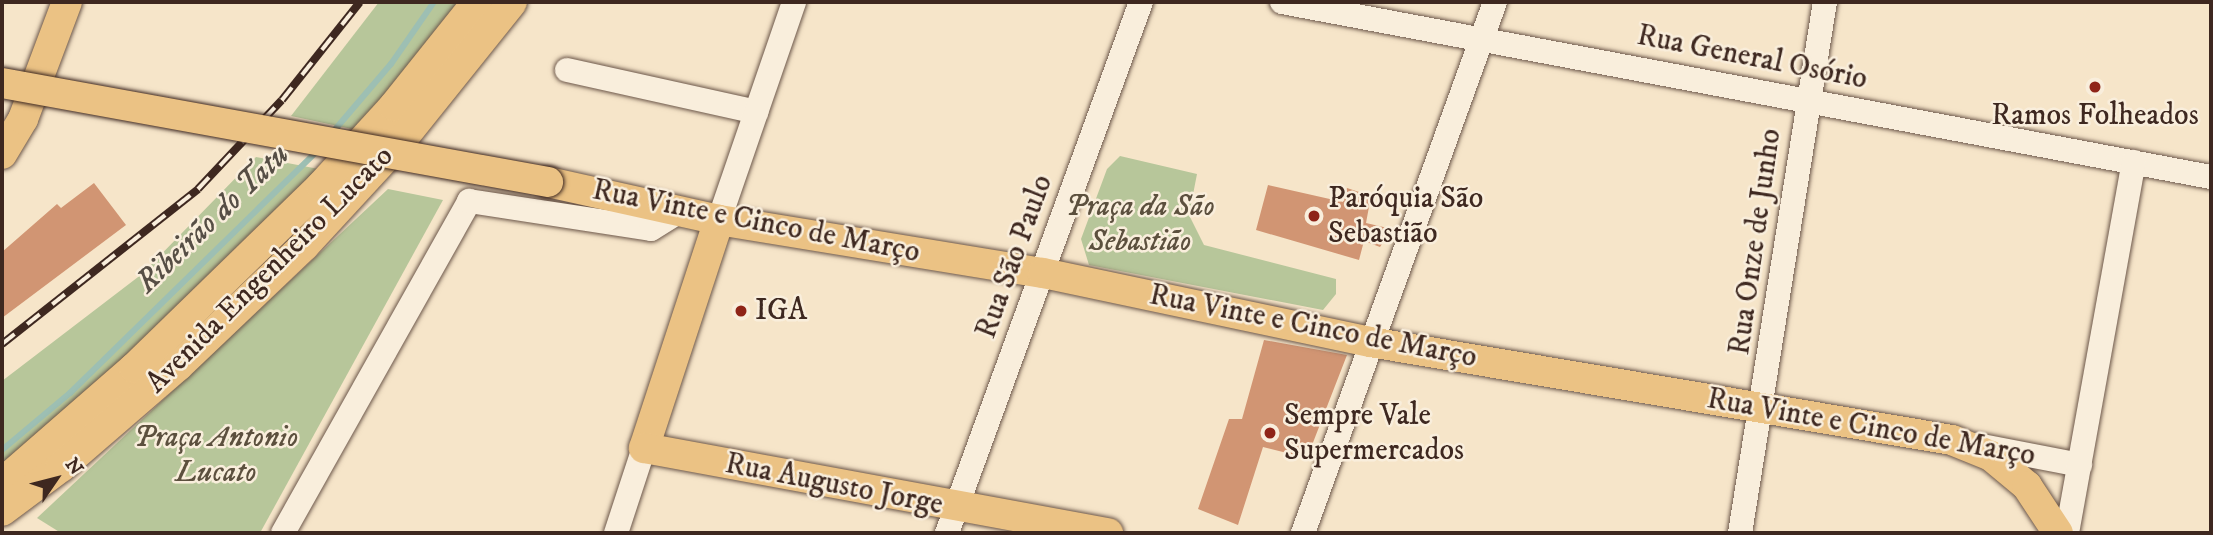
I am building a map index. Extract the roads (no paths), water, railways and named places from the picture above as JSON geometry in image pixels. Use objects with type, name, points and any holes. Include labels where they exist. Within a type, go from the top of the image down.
[{"type":"main road","points":[[2,154],[23,119],[67,2]]},
{"type":"main road","name":"Avenida Engenheiro Lucato","points":[[2,483],[134,368],[321,186],[394,106],[477,2]]},
{"type":"main road","name":"Avenida Engenheiro Lucato","points":[[2,511],[178,366],[304,246],[400,142],[512,2]]},
{"type":"main road","name":"Rua Vinte e Cinco de Março","points":[[2,83],[548,182],[719,220],[1043,273],[1370,342],[1952,440]]},
{"type":"main road","points":[[644,448],[719,220]]},
{"type":"main road","points":[[1952,440],[1991,456],[2027,486],[2058,533]]},
{"type":"main road","name":"Rua Augusto Jorge","points":[[644,448],[951,521],[1108,533]]},
{"type":"street","points":[[719,220],[794,2]]},
{"type":"street","name":"Rua São Paulo","points":[[951,521],[1141,2]]},
{"type":"street","name":"Rua General Osório","points":[[1282,2],[2211,177]]},
{"type":"street","points":[[1303,533],[1495,2]]},
{"type":"street","name":"Rua Onze de Junho","points":[[1740,533],[1763,407],[1825,2]]},
{"type":"street","points":[[567,70],[756,112]]},
{"type":"street","points":[[2067,533],[2134,162]]},
{"type":"street","points":[[283,533],[469,201],[652,229],[680,211]]},
{"type":"street","name":"Rua Vinte e Cinco de Março","points":[[1952,440],[2080,465]]},
{"type":"street","points":[[616,533],[644,448]]},
{"type":"waterway","name":"Ribeirão do Tatu","points":[[332,133],[391,64],[434,2]]},
{"type":"waterway","name":"Ribeirão do Tatu","points":[[2,450],[70,393],[319,149]]},
{"type":"railway","points":[[2,344],[198,189],[282,100],[360,2]]},
{"type":"place","name":"Ramos Folheados","points":[[2095,87]]},
{"type":"place","name":"Paróquia São Sebastião","points":[[1314,216]]},
{"type":"place","name":"IGA","points":[[741,311]]},
{"type":"place","name":"Sempre Vale Supermercados","points":[[1270,433]]},
{"type":"park label","name":"Praça da São Sebastião","points":[[1140,224]]},
{"type":"park label","name":"Praça Antonio Lucato","points":[[216,455]]}]
